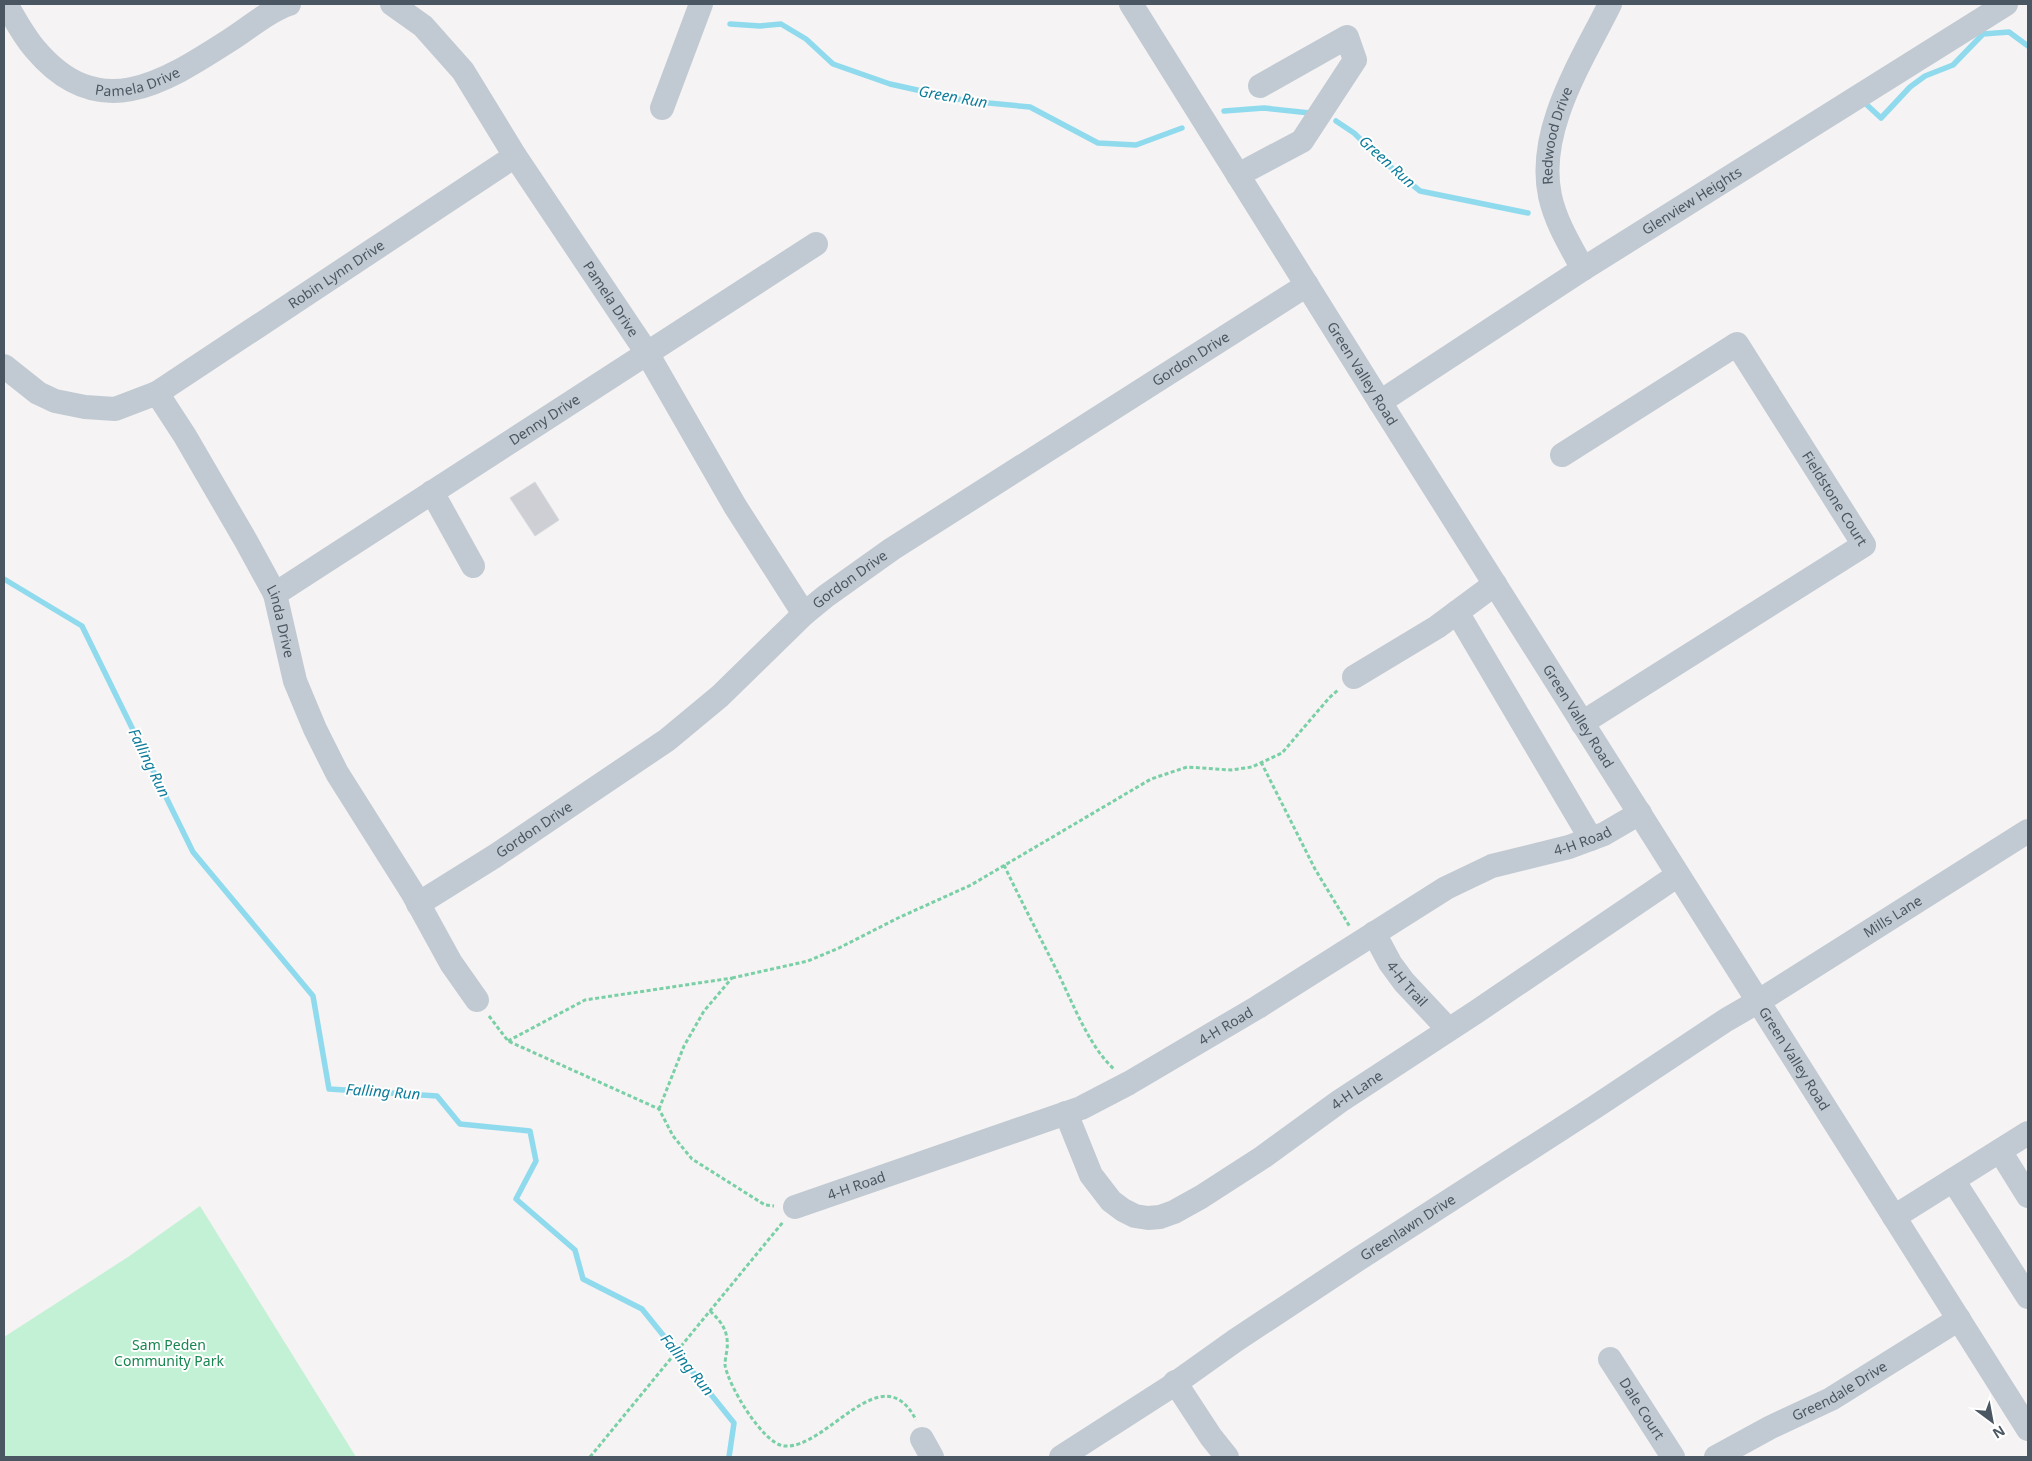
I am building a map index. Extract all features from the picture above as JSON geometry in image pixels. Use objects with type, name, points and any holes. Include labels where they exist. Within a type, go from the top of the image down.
[{"type":"street","name":"Pamela Drive","points":[[6,4],[22,33],[48,64],[63,76],[97,90],[115,92],[135,90],[172,75],[289,4]]},
{"type":"street","name":"Pamela Drive","points":[[392,4],[424,26],[462,71],[515,156],[647,353],[735,506],[804,614]]},
{"type":"street","points":[[662,108],[701,4]]},
{"type":"street","name":"Green Valley Road","points":[[1131,4],[2028,1429]]},
{"type":"street","name":"Redwood Drive","points":[[1583,269],[1558,220],[1550,197],[1547,161],[1555,120],[1610,4]]},
{"type":"street","name":"Glenview Heights","points":[[1380,402],[1583,269],[2006,4]]},
{"type":"street","points":[[1238,175],[1302,141],[1355,60],[1346,37],[1260,86]]},
{"type":"street","name":"Robin Lynn Drive","points":[[156,393],[515,156]]},
{"type":"street","name":"Denny Drive","points":[[275,594],[816,244]]},
{"type":"street","name":"Gordon Drive","points":[[418,904],[495,856],[667,740],[720,696],[804,614],[892,549],[1307,285]]},
{"type":"street","name":"Fieldstone Court","points":[[1562,455],[1737,344],[1864,545],[1582,723]]},
{"type":"street","points":[[4,366],[38,393],[55,401],[85,407],[115,408],[156,393]]},
{"type":"street","name":"Linda Drive","points":[[156,393],[185,436],[275,594],[295,681],[315,729],[337,773],[452,963],[477,1000]]},
{"type":"street","points":[[432,492],[473,566]]},
{"type":"street","points":[[1354,677],[1437,627],[1495,584]]},
{"type":"street","points":[[1457,612],[1592,839]]},
{"type":"street","name":"4-H Road","points":[[795,1208],[1066,1113],[1129,1083],[1258,1007],[1446,888],[1492,866],[1569,847],[1592,839],[1640,813]]},
{"type":"street","name":"Mills Lane","points":[[1758,1001],[2028,831]]},
{"type":"street","name":"4-H Lane","points":[[1066,1113],[1091,1175],[1111,1201],[1135,1216],[1160,1217],[1174,1212],[1201,1197],[1678,875]]},
{"type":"street","name":"4-H Trail","points":[[1374,933],[1390,963],[1404,982],[1448,1029]]},
{"type":"street","name":"Greenlawn Drive","points":[[1061,1457],[1357,1260],[1758,1001]]},
{"type":"street","points":[[1894,1217],[2028,1133]]},
{"type":"street","points":[[2000,1151],[2028,1196]]},
{"type":"street","points":[[1953,1180],[2028,1297]]},
{"type":"street","name":"Greendale Drive","points":[[1716,1457],[1771,1427],[1831,1399],[1959,1320]]},
{"type":"street","name":"Dale Court","points":[[1610,1359],[1673,1457]]},
{"type":"street","points":[[1175,1382],[1211,1437],[1228,1457]]},
{"type":"path","points":[[508,1041],[585,1000],[732,978],[808,961],[839,948],[898,918],[971,885],[1150,778],[1188,767],[1231,770],[1252,767],[1282,753],[1329,698],[1354,677]]},
{"type":"path","points":[[1261,762],[1315,869],[1351,929],[1374,933]]},
{"type":"path","points":[[1004,865],[1082,1021],[1107,1063],[1129,1083]]},
{"type":"path","points":[[659,1110],[684,1046],[704,1011],[732,978]]},
{"type":"path","points":[[477,1000],[508,1041],[659,1110],[673,1136],[692,1159],[765,1205],[795,1208]]},
{"type":"path","points":[[590,1457],[795,1208]]},
{"type":"path","points":[[710,1311],[722,1322],[728,1335],[725,1364],[729,1378],[750,1414],[771,1442],[782,1446],[794,1446],[856,1408],[886,1396],[896,1398],[911,1410],[927,1448]]},
{"type":"green space","name":"Sam Peden Community Park","points":[[200,1206],[356,1457],[4,1457],[4,1337],[128,1257]]},
{"type":"building","points":[[535,482],[559,520],[535,536],[510,498]]},
{"type":"waterway","name":"Green Run","points":[[730,24],[760,26],[781,24],[806,39],[833,64],[890,84],[967,101],[1030,107],[1098,143],[1136,145],[1182,128]]},
{"type":"waterway","name":"Green Run","points":[[1867,105],[1881,118],[1910,87],[1925,76],[1953,65],[1983,34],[2009,32],[2028,46]]},
{"type":"waterway","name":"Green Run","points":[[1224,111],[1264,108],[1310,113]]},
{"type":"waterway","name":"Green Run","points":[[1336,121],[1354,133],[1382,160],[1420,191],[1528,213]]},
{"type":"waterway","name":"Falling Run","points":[[4,579],[82,626],[193,852],[313,996],[329,1089],[437,1096],[460,1124],[530,1131],[536,1161],[516,1199],[575,1250],[583,1279],[642,1309],[734,1423],[729,1457]]}]
